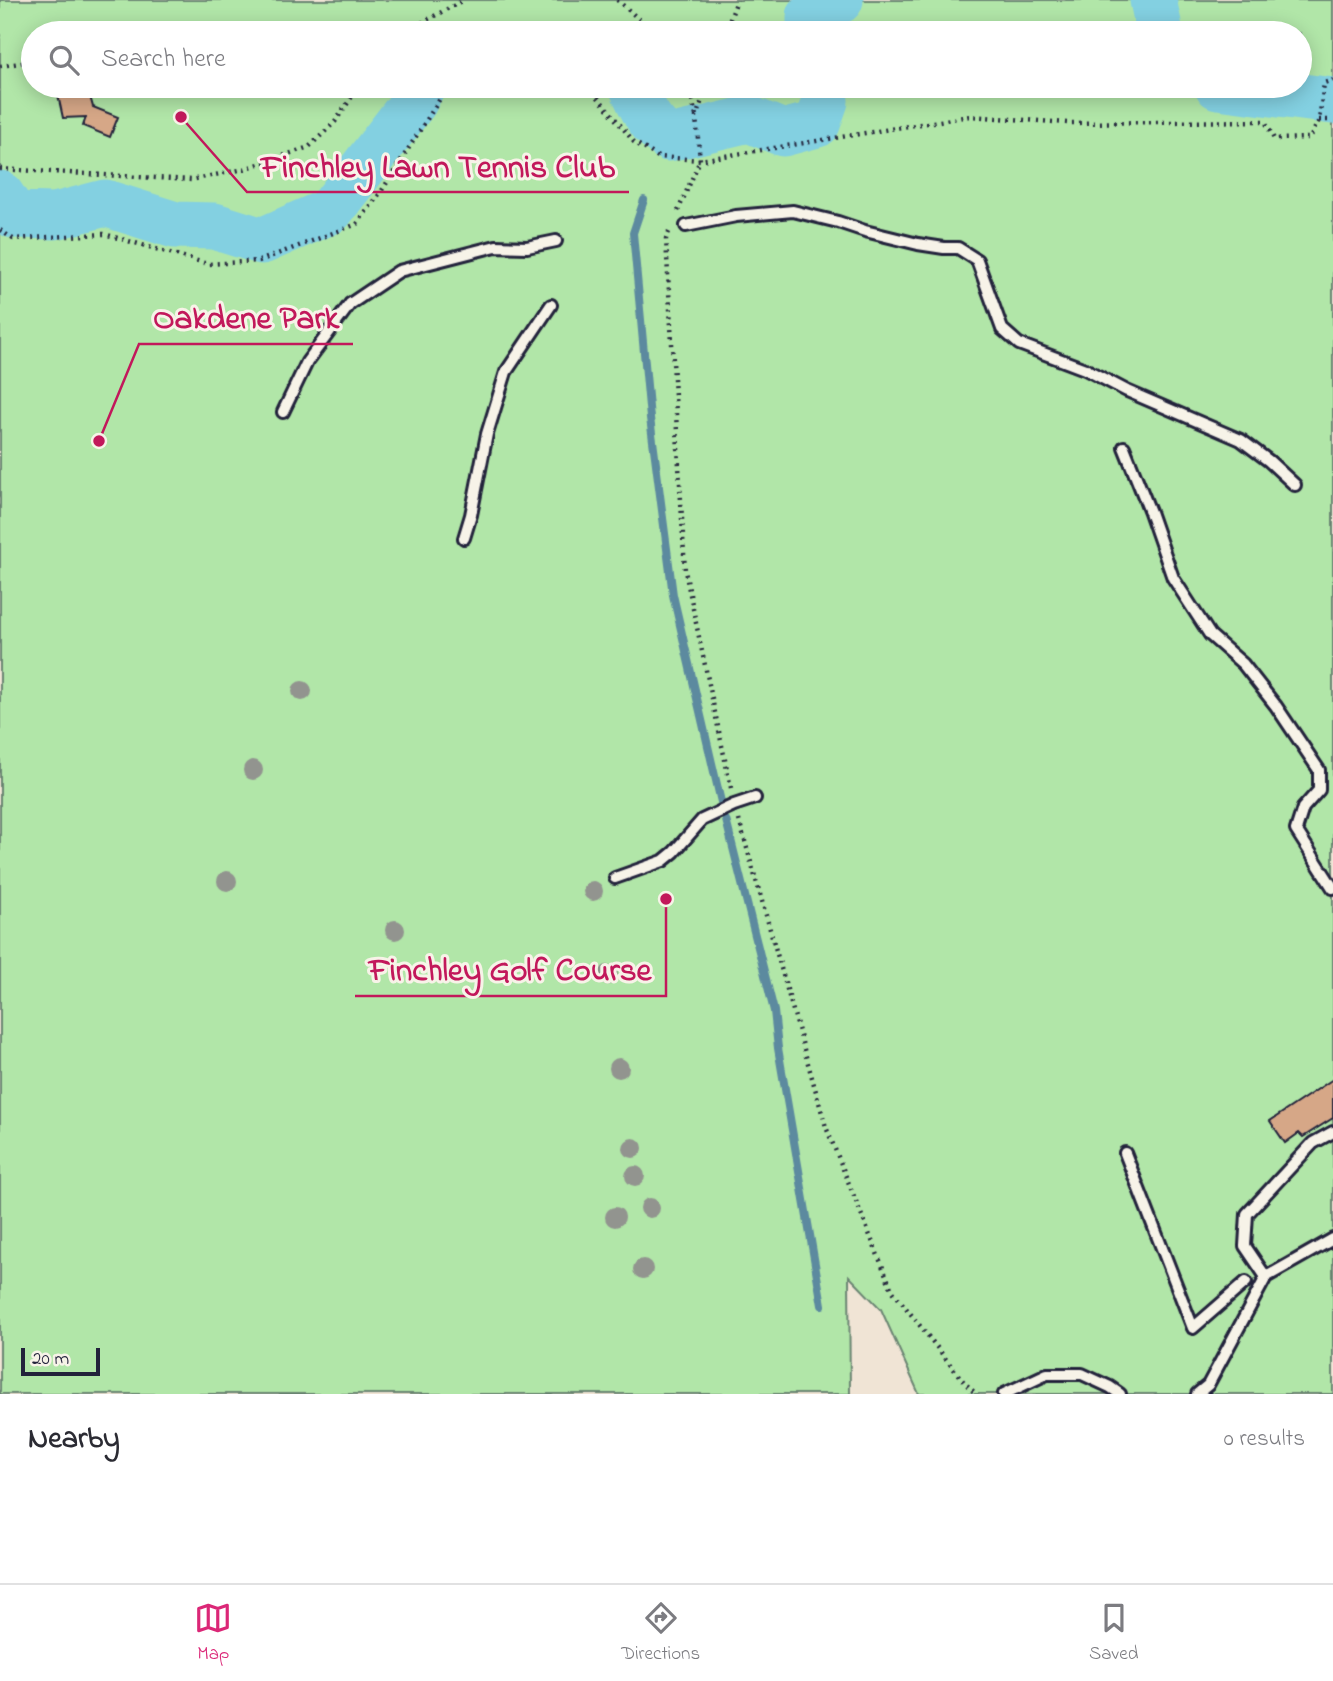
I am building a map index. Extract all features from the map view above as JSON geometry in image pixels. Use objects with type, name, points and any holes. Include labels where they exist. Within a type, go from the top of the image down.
[{"type":"lane","points":[[686,226],[736,216],[793,211],[918,244],[958,248],[977,260],[1002,329],[1019,344],[1085,369],[1127,391],[1241,440],[1295,485]]},
{"type":"lane","points":[[283,412],[307,362],[350,304],[399,271],[496,246],[527,247],[556,241]]},
{"type":"lane","points":[[464,538],[487,435],[506,372],[551,305]]},
{"type":"lane","points":[[1124,447],[1173,578],[1210,635],[1243,664],[1276,706],[1319,770],[1319,790],[1303,808],[1296,830],[1333,888]]},
{"type":"lane","points":[[615,878],[663,861],[702,820],[755,798]]},
{"type":"lane","points":[[1266,1277],[1245,1246],[1247,1214],[1313,1143],[1333,1132]]},
{"type":"lane","points":[[1125,1153],[1193,1328],[1246,1282]]},
{"type":"lane","points":[[1197,1394],[1208,1385],[1266,1277],[1333,1239]]},
{"type":"lane","points":[[1004,1394],[1047,1374],[1082,1374],[1120,1394]]},
{"type":"path","points":[[425,21],[464,0]]},
{"type":"path","points":[[617,0],[641,21]]},
{"type":"path","points":[[729,21],[737,0]]},
{"type":"path","points":[[0,66],[21,63]]},
{"type":"path","points":[[599,98],[634,142],[658,157],[700,160],[970,116],[1068,123],[1265,121],[1274,139],[1310,138],[1319,120],[1324,83],[1333,80]]},
{"type":"path","points":[[0,169],[191,180],[244,169],[309,147],[335,122],[351,98]]},
{"type":"path","points":[[0,230],[13,239],[104,234],[208,264],[259,261],[357,224],[381,192],[440,98]]},
{"type":"path","points":[[692,98],[700,160]]},
{"type":"path","points":[[696,117],[703,98]]},
{"type":"path","points":[[1319,120],[1333,120]]},
{"type":"green space","points":[[0,0],[1333,0],[1333,1394],[919,1394],[881,1309],[849,1276],[850,1394],[0,1394]]},
{"type":"building","points":[[59,98],[90,98],[93,107],[118,117],[110,137],[83,126],[86,117],[63,118]]},
{"type":"building","points":[[1333,1079],[1333,1118],[1303,1137],[1299,1133],[1285,1143],[1270,1121]]},
{"type":"waterway","points":[[816,0],[821,4]]},
{"type":"waterway","points":[[810,21],[810,16],[821,4],[840,0]]},
{"type":"waterway","points":[[1153,0],[1157,21]]},
{"type":"waterway","points":[[0,194],[14,215],[55,216],[105,203],[175,225],[214,226],[262,241],[330,211],[416,98]]},
{"type":"waterway","points":[[638,98],[651,121],[669,138],[749,119],[783,133],[817,124],[825,98]]},
{"type":"waterway","points":[[1310,98],[1333,101]]},
{"type":"waterway","points":[[644,200],[633,233],[650,418],[673,595],[721,802]]},
{"type":"waterway","points":[[726,820],[774,1011],[822,1305]]},
{"type":"place","name":"Finchley Lawn Tennis Club","points":[[181,117]]},
{"type":"place","name":"Oakdene Park","points":[[99,441]]},
{"type":"place","name":"Finchley Golf Course","points":[[666,899]]}]
